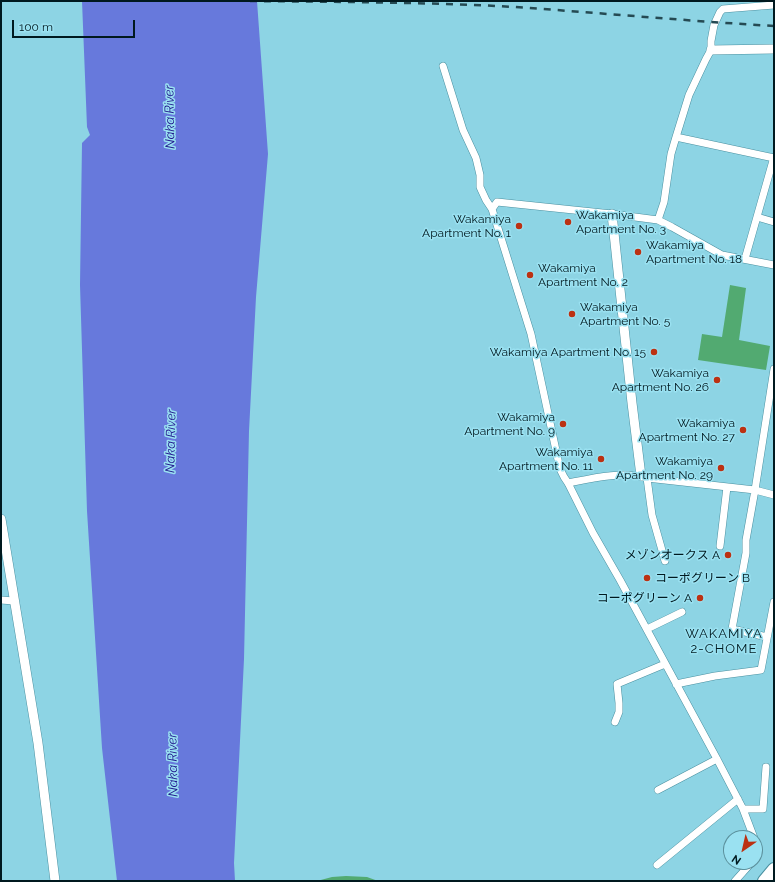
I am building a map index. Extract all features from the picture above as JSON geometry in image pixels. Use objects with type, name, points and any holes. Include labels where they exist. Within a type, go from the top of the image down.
[{"type":"highway","points":[[764,881],[774,869]]},
{"type":"street","points":[[658,220],[664,202],[671,154],[676,137],[689,95],[711,50],[714,25],[720,12],[723,9],[774,5]]},
{"type":"street","points":[[711,50],[774,49]]},
{"type":"street","points":[[443,66],[463,130],[476,158],[480,175],[480,187],[492,209],[531,334],[560,469],[593,534],[620,580],[717,759],[743,809],[751,830]]},
{"type":"street","points":[[676,137],[774,157],[745,259]]},
{"type":"street","points":[[492,209],[497,202],[658,220],[722,255],[774,265]]},
{"type":"street","points":[[612,214],[632,404],[644,477],[652,515],[665,561]]},
{"type":"street","points":[[757,217],[774,222]]},
{"type":"street","points":[[767,637],[732,629],[746,553],[746,540],[774,369]]},
{"type":"street","points":[[568,483],[603,476],[632,475],[755,490],[774,495]]},
{"type":"street","points":[[720,546],[727,487]]},
{"type":"street","points":[[1,519],[38,743],[55,881]]},
{"type":"street","points":[[1,600],[14,600]]},
{"type":"street","points":[[676,684],[715,676],[761,670],[774,602]]},
{"type":"street","points":[[647,629],[682,612]]},
{"type":"street","points":[[615,722],[619,712],[617,684],[665,664]]},
{"type":"street","points":[[658,790],[717,759]]},
{"type":"street","points":[[743,809],[763,809],[766,768]]},
{"type":"street","points":[[656,865],[738,799]]},
{"type":"street","points":[[736,881],[745,870]]},
{"type":"green space","points":[[730,285],[746,288],[739,340],[770,346],[766,370],[698,360],[702,334],[722,337]]},
{"type":"green space","points":[[332,877],[367,877],[378,881],[317,881]]},
{"type":"water","name":"Naka River","points":[[82,1],[257,1],[268,154],[256,297],[249,431],[244,659],[234,863],[235,881],[117,881],[102,748],[87,511],[80,285],[82,143],[90,135],[87,127]]},
{"type":"railway","points":[[250,1],[382,2],[482,5],[774,26]]},
{"type":"place","name":"Wakamiya Apartment No. 3","points":[[568,222]]},
{"type":"place","name":"Wakamiya Apartment No. 1","points":[[519,226]]},
{"type":"place","name":"Wakamiya Apartment No. 18","points":[[638,252]]},
{"type":"place","name":"Wakamiya Apartment No. 2","points":[[530,275]]},
{"type":"place","name":"Wakamiya Apartment No. 5","points":[[572,314]]},
{"type":"place","name":"Wakamiya Apartment No. 15","points":[[654,352]]},
{"type":"place","name":"Wakamiya Apartment No. 26","points":[[717,380]]},
{"type":"place","name":"Wakamiya Apartment No. 9","points":[[563,424]]},
{"type":"place","name":"Wakamiya Apartment No. 27","points":[[743,430]]},
{"type":"place","name":"Wakamiya Apartment No. 11","points":[[601,459]]},
{"type":"place","name":"Wakamiya Apartment No. 29","points":[[721,468]]},
{"type":"place","name":"メゾンオークス A","points":[[728,555]]},
{"type":"place","name":"コーポグリーン B","points":[[647,578]]},
{"type":"place","name":"コーポグリーン A","points":[[700,598]]},
{"type":"district","name":"WAKAMIYA 2-CHOME","points":[[724,642]]}]
